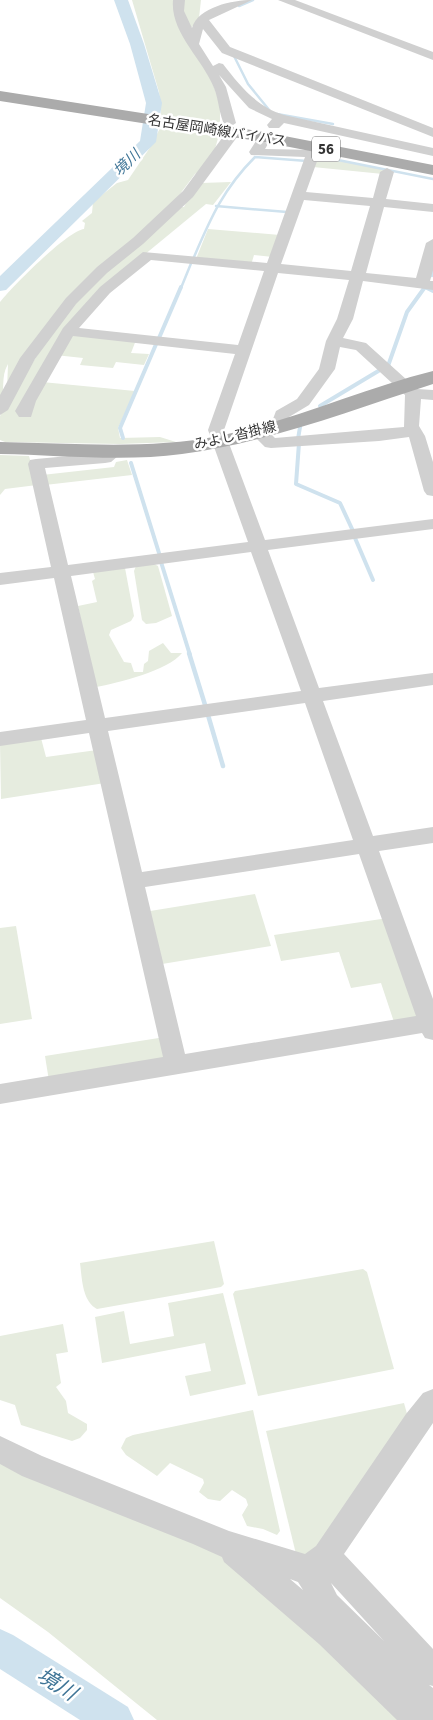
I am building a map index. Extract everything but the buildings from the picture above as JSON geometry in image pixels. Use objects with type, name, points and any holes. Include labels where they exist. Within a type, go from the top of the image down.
[{"type":"main road","name":"名古屋岡崎線バイパス","points":[[0,88],[64,102]]},
{"type":"main road","name":"名古屋岡崎線バイパス","points":[[0,96],[64,102],[433,162]]},
{"type":"main road","name":"名古屋岡崎線バイパス","points":[[226,127],[433,170]]},
{"type":"main road","name":"みよし沓掛線","points":[[0,448],[117,450],[179,448],[220,442],[410,390],[433,377]]},
{"type":"street","points":[[0,410],[28,358],[71,301],[102,270],[188,194],[226,127],[220,87],[193,44],[178,11],[179,0]]},
{"type":"street","points":[[193,44],[199,23],[246,0]]},
{"type":"street","points":[[284,0],[433,56]]},
{"type":"street","points":[[296,0],[433,51]]},
{"type":"street","points":[[203,20],[226,50],[433,133]]},
{"type":"street","points":[[202,56],[210,56],[232,84],[277,122],[334,130],[433,152]]},
{"type":"street","points":[[334,130],[358,103]]},
{"type":"street","points":[[0,1094],[176,1064],[432,1025],[216,430],[313,153],[256,152],[261,144]]},
{"type":"street","points":[[387,172],[355,276],[345,319],[334,341],[327,368],[303,402],[282,414],[268,429],[272,443],[379,436],[413,431]]},
{"type":"street","points":[[298,195],[433,208]]},
{"type":"street","points":[[25,414],[23,412],[28,401],[68,331],[105,290],[148,255],[428,284],[433,243]]},
{"type":"street","points":[[68,331],[243,350]]},
{"type":"street","points":[[334,341],[361,346],[410,390],[433,395]]},
{"type":"street","points":[[410,390],[410,426],[418,436],[433,492]]},
{"type":"street","points":[[117,450],[105,458],[36,464],[176,1064]]},
{"type":"street","points":[[0,579],[433,524]]},
{"type":"street","points":[[0,739],[433,679]]},
{"type":"street","points":[[132,881],[433,835]]},
{"type":"street","points":[[433,1402],[416,1423],[317,1563],[327,1605],[433,1710]]},
{"type":"street","points":[[0,1449],[32,1466],[200,1532],[224,1544],[276,1586],[391,1691],[418,1720]]},
{"type":"street","points":[[224,1544],[317,1563],[433,1671]]},
{"type":"shaded area","points":[[132,0],[176,0],[220,105],[220,131],[215,149],[206,167],[195,174],[171,206],[100,269],[7,390],[8,364],[4,374],[3,394],[0,404],[0,302],[53,249],[65,239],[84,229],[85,223],[82,221],[92,213],[93,202],[117,183],[128,180],[151,146],[159,130],[161,111],[159,92]]},
{"type":"shaded area","points":[[181,0],[201,0],[199,18],[188,32]]},
{"type":"shaded area","points":[[317,157],[385,169],[383,174],[313,167]]},
{"type":"shaded area","points":[[231,182],[213,205],[206,204],[104,288],[42,382],[135,391],[118,428],[120,438],[160,437],[176,442],[120,444],[5,442],[0,440],[0,416],[15,389],[74,300],[177,207],[184,207],[189,197],[201,183]]},
{"type":"shaded area","points":[[208,229],[280,235],[273,257],[254,255],[251,265],[196,259]]},
{"type":"shaded area","points":[[68,335],[136,340],[131,353],[149,354],[144,365],[116,362],[113,368],[80,365],[83,358],[55,355]]},
{"type":"shaded area","points":[[0,455],[29,456],[37,485],[5,489],[0,495]]},
{"type":"shaded area","points":[[127,460],[132,475],[45,485],[42,475],[114,467],[116,462]]},
{"type":"shaded area","points":[[154,564],[158,566],[172,616],[156,623],[146,624],[142,620],[134,571],[136,566]]},
{"type":"shaded area","points":[[125,568],[134,616],[131,621],[111,630],[109,635],[124,662],[131,663],[134,672],[143,672],[144,664],[148,661],[149,651],[163,643],[171,653],[182,653],[154,671],[96,687],[78,606],[97,602],[92,581],[95,579],[93,572]]},
{"type":"shaded area","points":[[41,738],[46,757],[97,750],[105,783],[1,799],[0,743]]},
{"type":"shaded area","points":[[255,894],[271,946],[156,965],[144,912]]},
{"type":"shaded area","points":[[388,918],[422,1017],[395,1025],[381,983],[351,988],[339,952],[281,961],[274,935]]},
{"type":"shaded area","points":[[16,926],[32,1019],[0,1024],[0,928]]},
{"type":"shaded area","points":[[165,1037],[170,1060],[49,1081],[45,1056]]},
{"type":"shaded area","points":[[214,1241],[224,1284],[221,1287],[97,1309],[88,1301],[82,1282],[80,1263]]},
{"type":"shaded area","points":[[363,1269],[367,1272],[394,1369],[258,1396],[233,1294],[235,1291]]},
{"type":"shaded area","points":[[223,1293],[246,1384],[190,1396],[185,1376],[211,1371],[205,1343],[102,1363],[95,1317],[124,1311],[130,1344],[174,1336],[168,1303]]},
{"type":"shaded area","points":[[63,1324],[68,1352],[56,1354],[61,1383],[56,1387],[66,1401],[68,1413],[87,1424],[87,1430],[80,1438],[72,1441],[21,1425],[15,1405],[0,1400],[0,1336]]},
{"type":"shaded area","points":[[404,1403],[409,1421],[316,1555],[296,1554],[266,1431]]},
{"type":"shaded area","points":[[253,1410],[280,1531],[277,1535],[263,1529],[247,1526],[242,1515],[248,1505],[246,1499],[232,1490],[220,1501],[208,1499],[199,1492],[204,1483],[203,1479],[170,1463],[157,1476],[126,1455],[121,1448],[126,1438],[133,1435]]},
{"type":"shaded area","points":[[0,1456],[207,1541],[409,1720],[157,1720],[48,1632],[0,1598]]},
{"type":"waterway","name":"境川","points":[[0,286],[148,142],[154,103],[137,44],[121,0]]},
{"type":"waterway","points":[[239,6],[253,0]]},
{"type":"waterway","points":[[234,56],[248,84],[270,111]]},
{"type":"waterway","points":[[277,114],[333,124]]},
{"type":"waterway","points":[[318,156],[433,179]]},
{"type":"waterway","points":[[218,206],[235,180],[255,157],[307,161],[307,159]]},
{"type":"waterway","points":[[194,257],[218,206]]},
{"type":"waterway","points":[[218,206],[287,212]]},
{"type":"waterway","points":[[181,288],[192,261]]},
{"type":"waterway","points":[[432,276],[433,270]]},
{"type":"waterway","points":[[159,338],[181,287]]},
{"type":"waterway","points":[[390,368],[388,366],[407,312],[424,288]]},
{"type":"waterway","points":[[427,288],[433,291]]},
{"type":"waterway","points":[[123,438],[120,428],[157,342]]},
{"type":"waterway","points":[[320,406],[380,370]]},
{"type":"waterway","points":[[298,439],[300,427]]},
{"type":"waterway","points":[[299,443],[296,484],[340,503],[353,531]]},
{"type":"waterway","points":[[131,463],[159,553]]},
{"type":"waterway","points":[[355,538],[373,580]]},
{"type":"waterway","points":[[161,562],[190,655]]},
{"type":"waterway","points":[[189,653],[206,708]]},
{"type":"waterway","points":[[208,715],[223,766]]},
{"type":"waterway","name":"境川","points":[[0,1648],[115,1720]]}]
